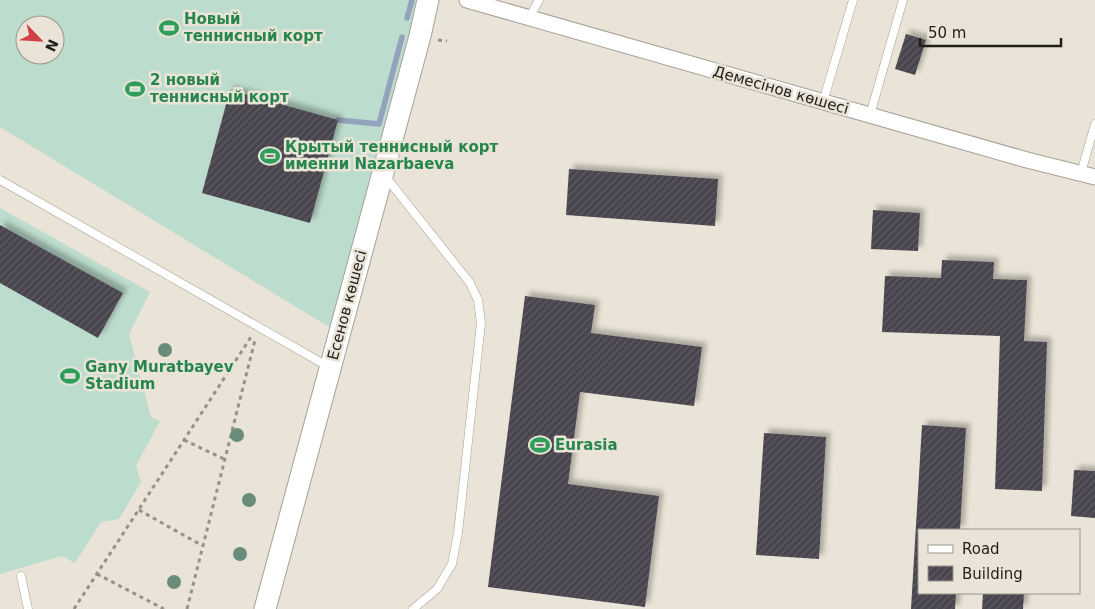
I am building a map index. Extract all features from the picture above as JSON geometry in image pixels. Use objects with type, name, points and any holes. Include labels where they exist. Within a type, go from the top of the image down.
[{"type":"street","name":"Есенов көшесі","points":[[266,609],[420,36],[428,0]]},
{"type":"street","name":"Демесінов көшесі","points":[[467,0],[1026,160],[1088,175]]},
{"type":"lane","points":[[530,18],[539,0]]},
{"type":"lane","points":[[823,102],[854,0]]},
{"type":"lane","points":[[870,115],[903,0]]},
{"type":"lane","points":[[1088,175],[1095,124]]},
{"type":"lane","points":[[383,173],[470,283],[478,300],[481,323],[458,534],[452,564],[437,589],[413,609]]},
{"type":"lane","points":[[0,180],[330,368]]},
{"type":"lane","points":[[21,576],[28,609]]},
{"type":"path","points":[[74,609],[258,327]]},
{"type":"path","points":[[187,609],[258,327]]},
{"type":"path","points":[[184,440],[224,459]]},
{"type":"path","points":[[139,510],[202,546]]},
{"type":"path","points":[[97,574],[164,609]]},
{"type":"green space","points":[[0,0],[428,0],[339,333],[0,127]]},
{"type":"green space","name":"Gany Muratbayev Stadium","points":[[0,208],[150,292],[129,334],[151,417],[160,421],[136,466],[141,482],[119,519],[101,522],[75,563],[62,556],[0,574]]},
{"type":"building","points":[[906,34],[926,40],[915,75],[895,69]]},
{"type":"building","name":"Крытый теннисный корт именни Nazarbaeva","points":[[230,90],[338,120],[310,223],[202,193]]},
{"type":"building","points":[[569,169],[718,179],[715,226],[566,215]]},
{"type":"building","points":[[873,210],[920,213],[918,251],[871,249]]},
{"type":"building","points":[[0,225],[123,293],[98,338],[0,283]]},
{"type":"building","points":[[942,260],[994,262],[993,279],[1027,280],[1024,341],[1047,342],[1042,491],[995,489],[1000,336],[882,332],[885,276],[941,278]]},
{"type":"building","name":"Eurasia","points":[[525,296],[595,305],[591,333],[702,347],[694,406],[580,392],[568,484],[659,496],[645,607],[488,587]]},
{"type":"building","points":[[922,425],[966,428],[960,529],[918,529],[918,594],[956,594],[955,609],[911,609]]},
{"type":"building","points":[[764,433],[826,437],[819,559],[756,555]]},
{"type":"building","points":[[1074,470],[1095,471],[1095,518],[1071,516]]},
{"type":"building","points":[[983,594],[1024,594],[1023,609],[982,609]]},
{"type":"waterway","points":[[407,18],[412,0]]},
{"type":"waterway","points":[[338,120],[379,124],[402,37]]},
{"type":"place","name":"Новый теннисный корт","points":[[169,28]]},
{"type":"place","name":"2 новый теннисный корт","points":[[135,89]]},
{"type":"place","name":"Крытый теннисный корт именни Nazarbaeva","points":[[270,156]]},
{"type":"place","name":"Gany Muratbayev Stadium","points":[[70,376]]},
{"type":"place","name":"Eurasia","points":[[540,445]]}]
